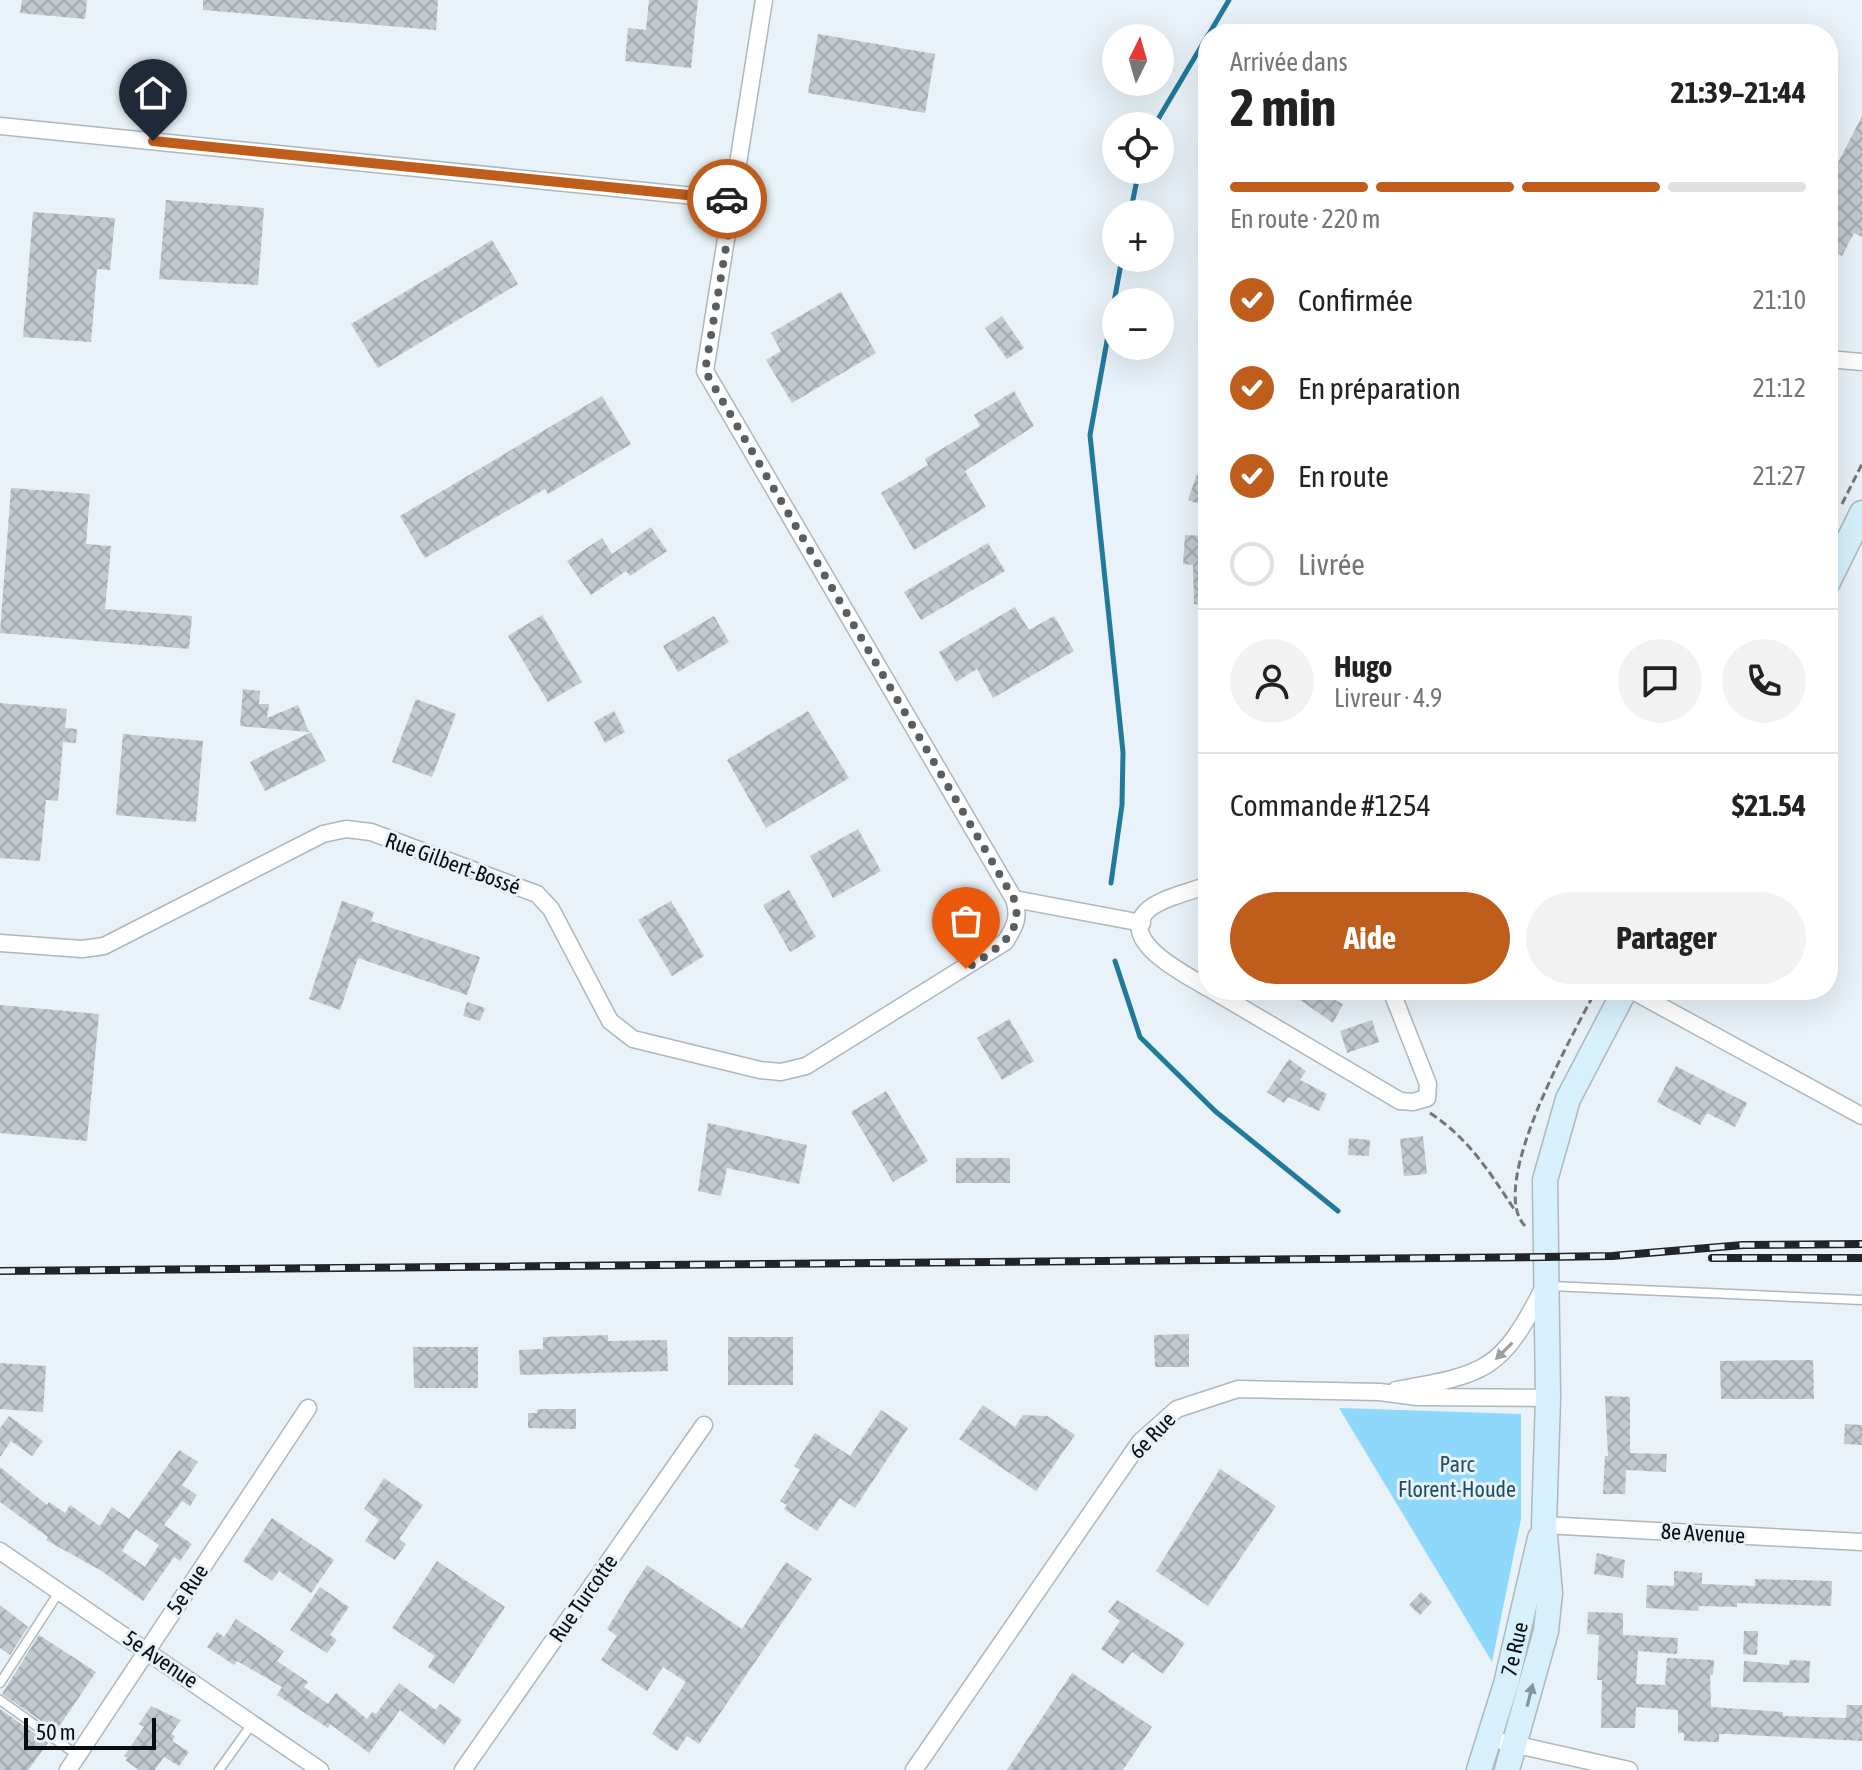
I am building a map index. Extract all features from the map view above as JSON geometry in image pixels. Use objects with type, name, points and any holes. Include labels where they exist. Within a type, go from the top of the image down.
[{"type":"main road","points":[[1838,551],[1852,508]]},
{"type":"main road","name":"7e Rue","points":[[1507,1770],[1517,1745],[1546,1631],[1550,1593],[1544,1525],[1548,1398],[1545,1180],[1568,1099],[1622,1000]]},
{"type":"main road","name":"7e Rue","points":[[1479,1770],[1491,1739],[1544,1525]]},
{"type":"street","points":[[764,0],[705,371],[1014,899],[1142,923]]},
{"type":"street","points":[[0,126],[734,200]]},
{"type":"street","points":[[1838,360],[1862,362]]},
{"type":"street","name":"Rue Gilbert-Bossé","points":[[0,943],[82,949],[104,946],[323,834],[346,829],[371,832],[537,894],[551,909],[610,1021],[620,1032],[633,1039],[781,1072],[806,1066],[1005,942],[1014,929],[1018,912],[1014,899]]},
{"type":"street","points":[[1198,889],[1152,906],[1142,923],[1142,937],[1156,957],[1198,982]]},
{"type":"street","points":[[1229,1000],[1400,1101],[1413,1102],[1427,1098],[1428,1084],[1395,1000]]},
{"type":"street","points":[[1647,1000],[1862,1116]]},
{"type":"street","points":[[1380,1392],[1446,1381],[1474,1373],[1496,1360],[1518,1337],[1545,1286]]},
{"type":"street","name":"6e Rue","points":[[914,1770],[1140,1442],[1177,1409],[1238,1389],[1380,1392],[1417,1397],[1548,1398]]},
{"type":"street","name":"5e Rue","points":[[68,1770],[308,1408]]},
{"type":"street","name":"Rue Turcotte","points":[[463,1770],[704,1425]]},
{"type":"street","name":"8e Avenue","points":[[1544,1525],[1862,1542]]},
{"type":"street","name":"5e Avenue","points":[[0,1551],[320,1770]]},
{"type":"street","points":[[1491,1739],[1629,1770]]},
{"type":"lane","points":[[1545,1286],[1862,1300]]},
{"type":"lane","points":[[0,1683],[59,1592]]},
{"type":"lane","points":[[0,1700],[78,1755]]},
{"type":"lane","points":[[219,1770],[252,1723]]},
{"type":"path","points":[[1852,508],[1862,464]]},
{"type":"path","points":[[1413,1102],[1453,1128],[1479,1155],[1516,1212]]},
{"type":"green space","name":"Parc Florent-Houde","points":[[1339,1408],[1521,1414],[1521,1519],[1492,1662]]},
{"type":"building","points":[[22,0],[87,0],[85,19],[20,13]]},
{"type":"building","points":[[203,0],[438,0],[436,30],[203,10]]},
{"type":"building","points":[[649,0],[698,0],[691,68],[625,61],[628,28],[646,30]]},
{"type":"building","points":[[818,34],[935,54],[925,113],[808,93]]},
{"type":"building","points":[[1862,116],[1862,237],[1854,233],[1842,256],[1838,254],[1838,163]]},
{"type":"building","points":[[166,200],[264,208],[258,285],[159,279]]},
{"type":"building","points":[[33,212],[115,218],[110,270],[97,269],[91,342],[23,337]]},
{"type":"building","points":[[492,240],[518,284],[378,368],[351,324]]},
{"type":"building","points":[[841,292],[876,353],[792,403],[766,360],[781,351],[771,333]]},
{"type":"building","points":[[1002,316],[1024,348],[1007,359],[985,328]]},
{"type":"building","points":[[1014,391],[1034,426],[965,471],[986,507],[914,550],[881,493],[928,465],[925,459],[980,426],[974,415]]},
{"type":"building","points":[[602,396],[631,444],[548,494],[545,489],[425,558],[400,516]]},
{"type":"building","points":[[1197,474],[1198,474],[1198,504],[1188,500]]},
{"type":"building","points":[[11,488],[90,494],[86,544],[111,546],[105,609],[192,616],[189,649],[0,633]]},
{"type":"building","points":[[651,527],[667,551],[630,576],[626,571],[591,595],[567,561],[602,538],[612,554]]},
{"type":"building","points":[[1185,535],[1198,536],[1198,605],[1194,604],[1193,565],[1183,564]]},
{"type":"building","points":[[988,543],[1005,571],[921,620],[904,592]]},
{"type":"building","points":[[1015,607],[1029,630],[1054,616],[1074,651],[993,698],[977,669],[956,682],[939,652]]},
{"type":"building","points":[[542,615],[582,682],[548,702],[508,636]]},
{"type":"building","points":[[714,616],[729,642],[678,672],[663,646]]},
{"type":"building","points":[[243,689],[260,691],[259,704],[269,704],[267,718],[298,705],[309,732],[240,726]]},
{"type":"building","points":[[416,699],[456,714],[432,777],[392,762]]},
{"type":"building","points":[[0,703],[67,709],[65,728],[77,729],[76,743],[63,742],[58,801],[46,800],[40,861],[0,858]]},
{"type":"building","points":[[614,711],[625,732],[605,743],[594,722]]},
{"type":"building","points":[[808,711],[849,778],[766,828],[727,760]]},
{"type":"building","points":[[311,732],[326,761],[265,791],[250,762]]},
{"type":"building","points":[[123,734],[203,741],[196,822],[116,815]]},
{"type":"building","points":[[858,829],[881,871],[833,898],[810,856]]},
{"type":"building","points":[[789,890],[816,937],[790,952],[763,905]]},
{"type":"building","points":[[342,901],[374,912],[371,921],[480,957],[467,995],[358,958],[340,1010],[309,999]]},
{"type":"building","points":[[671,901],[704,956],[672,976],[638,920]]},
{"type":"building","points":[[1300,1000],[1335,1000],[1343,1004],[1333,1023]]},
{"type":"building","points":[[467,1002],[485,1008],[480,1021],[463,1016]]},
{"type":"building","points":[[0,1005],[99,1014],[87,1141],[0,1133]]},
{"type":"building","points":[[1009,1019],[1034,1061],[1002,1080],[977,1038]]},
{"type":"building","points":[[1372,1020],[1379,1042],[1347,1053],[1340,1031]]},
{"type":"building","points":[[1289,1059],[1306,1071],[1300,1080],[1327,1094],[1319,1111],[1288,1097],[1284,1103],[1267,1092]]},
{"type":"building","points":[[1676,1066],[1747,1103],[1735,1127],[1707,1113],[1700,1125],[1657,1102]]},
{"type":"building","points":[[886,1091],[928,1161],[893,1182],[851,1112]]},
{"type":"building","points":[[708,1123],[807,1145],[799,1184],[727,1168],[721,1196],[698,1191]]},
{"type":"building","points":[[1423,1136],[1427,1174],[1404,1176],[1400,1139]]},
{"type":"building","points":[[1349,1138],[1370,1140],[1369,1156],[1348,1155]]},
{"type":"building","points":[[956,1158],[1010,1158],[1010,1183],[956,1183]]},
{"type":"building","points":[[1189,1334],[1189,1367],[1155,1367],[1154,1335]]},
{"type":"building","points":[[608,1335],[608,1341],[667,1340],[668,1371],[520,1375],[519,1350],[543,1349],[543,1337]]},
{"type":"building","points":[[728,1337],[793,1337],[793,1385],[728,1385]]},
{"type":"building","points":[[413,1347],[478,1347],[478,1388],[414,1388]]},
{"type":"building","points":[[1813,1360],[1814,1399],[1721,1399],[1720,1361]]},
{"type":"building","points":[[0,1363],[46,1366],[43,1412],[0,1409]]},
{"type":"building","points":[[1605,1396],[1630,1397],[1630,1453],[1667,1454],[1666,1472],[1626,1470],[1625,1494],[1603,1494],[1605,1456],[1608,1456]]},
{"type":"building","points":[[983,1405],[1015,1427],[1023,1415],[1047,1416],[1075,1435],[1036,1491],[959,1439]]},
{"type":"building","points":[[537,1409],[576,1409],[576,1429],[528,1428],[528,1413],[537,1413]]},
{"type":"building","points":[[881,1410],[908,1428],[855,1508],[840,1498],[817,1531],[784,1509],[787,1505],[780,1501],[800,1470],[794,1466],[815,1433],[850,1456]]},
{"type":"building","points":[[9,1416],[43,1441],[32,1456],[11,1441],[0,1457],[0,1428]]},
{"type":"building","points":[[1845,1424],[1862,1425],[1862,1445],[1844,1444]]},
{"type":"building","points":[[179,1450],[198,1462],[182,1485],[197,1495],[190,1506],[182,1501],[164,1525],[192,1544],[180,1561],[174,1557],[143,1601],[100,1570],[46,1540],[48,1537],[0,1502],[0,1467],[47,1505],[49,1502],[65,1513],[70,1505],[100,1526],[112,1507],[129,1519]],"holes":[[[136,1529],[159,1545],[145,1567],[122,1551]]]},
{"type":"building","points":[[1220,1469],[1276,1506],[1208,1606],[1156,1571]]},
{"type":"building","points":[[384,1478],[423,1505],[399,1539],[406,1544],[395,1560],[365,1541],[379,1520],[364,1509]]},
{"type":"building","points":[[272,1518],[334,1560],[311,1593],[279,1571],[272,1581],[243,1561]]},
{"type":"building","points":[[1597,1553],[1625,1560],[1623,1578],[1594,1574]]},
{"type":"building","points":[[437,1561],[505,1607],[454,1684],[428,1667],[435,1656],[392,1628]]},
{"type":"building","points":[[786,1562],[812,1579],[699,1744],[687,1736],[677,1751],[652,1734],[686,1682],[663,1667],[647,1691],[601,1660],[617,1636],[607,1629],[647,1565],[742,1629]]},
{"type":"building","points":[[1674,1571],[1702,1573],[1702,1584],[1755,1586],[1755,1579],[1832,1581],[1831,1606],[1737,1603],[1737,1607],[1699,1606],[1698,1611],[1646,1608],[1647,1585],[1674,1586]]},
{"type":"building","points":[[320,1587],[349,1607],[330,1635],[337,1640],[327,1653],[290,1630]]},
{"type":"building","points":[[1421,1592],[1432,1602],[1420,1615],[1409,1605]]},
{"type":"building","points":[[1117,1600],[1185,1643],[1163,1674],[1132,1652],[1123,1664],[1101,1649],[1120,1621],[1108,1612]]},
{"type":"building","points":[[0,1605],[28,1627],[10,1655],[0,1648]]},
{"type":"building","points":[[1588,1612],[1623,1613],[1623,1635],[1678,1638],[1677,1654],[1638,1651],[1636,1684],[1665,1685],[1667,1658],[1714,1660],[1713,1675],[1710,1675],[1711,1707],[1783,1712],[1783,1716],[1846,1718],[1847,1705],[1862,1705],[1862,1741],[1719,1734],[1719,1742],[1684,1741],[1684,1733],[1678,1733],[1678,1710],[1636,1707],[1635,1728],[1601,1728],[1602,1680],[1597,1680],[1599,1635],[1587,1634]]},
{"type":"building","points":[[236,1619],[284,1651],[277,1661],[308,1682],[304,1687],[328,1704],[336,1693],[367,1719],[372,1712],[376,1714],[399,1683],[436,1710],[440,1704],[462,1720],[444,1745],[400,1710],[369,1753],[330,1724],[328,1728],[277,1695],[282,1687],[237,1661],[234,1665],[207,1647],[217,1632],[224,1637]]},
{"type":"building","points":[[1744,1631],[1758,1631],[1757,1655],[1743,1654]]},
{"type":"building","points":[[39,1635],[96,1672],[56,1731],[2,1694]]},
{"type":"building","points":[[1790,1660],[1810,1661],[1809,1683],[1743,1682],[1744,1661],[1789,1665]]},
{"type":"building","points":[[1072,1673],[1152,1727],[1123,1770],[1007,1770]]},
{"type":"building","points":[[151,1706],[181,1720],[171,1734],[175,1736],[172,1741],[189,1752],[179,1766],[164,1757],[155,1770],[139,1770],[125,1760],[128,1758],[124,1756],[144,1727],[139,1724]]},
{"type":"building","points":[[0,1709],[48,1743],[28,1770],[0,1770]]},
{"type":"waterway","points":[[1215,24],[1229,0]]},
{"type":"waterway","points":[[1162,112],[1198,52]]},
{"type":"waterway","points":[[1133,200],[1136,184]]},
{"type":"waterway","points":[[1111,883],[1122,805],[1123,752],[1090,435],[1119,272]]},
{"type":"waterway","points":[[1115,961],[1140,1037],[1215,1111],[1338,1211]]},
{"type":"railway","points":[[0,1271],[1544,1257],[1612,1256],[1743,1245],[1862,1244]]},
{"type":"railway","points":[[1712,1258],[1862,1258]]},
{"type":"way so far","points":[[727,199],[734,200],[705,371],[1014,899],[1018,912],[1014,929],[1005,942],[966,969]]},
{"type":"route","points":[[153,141],[727,199]]}]
